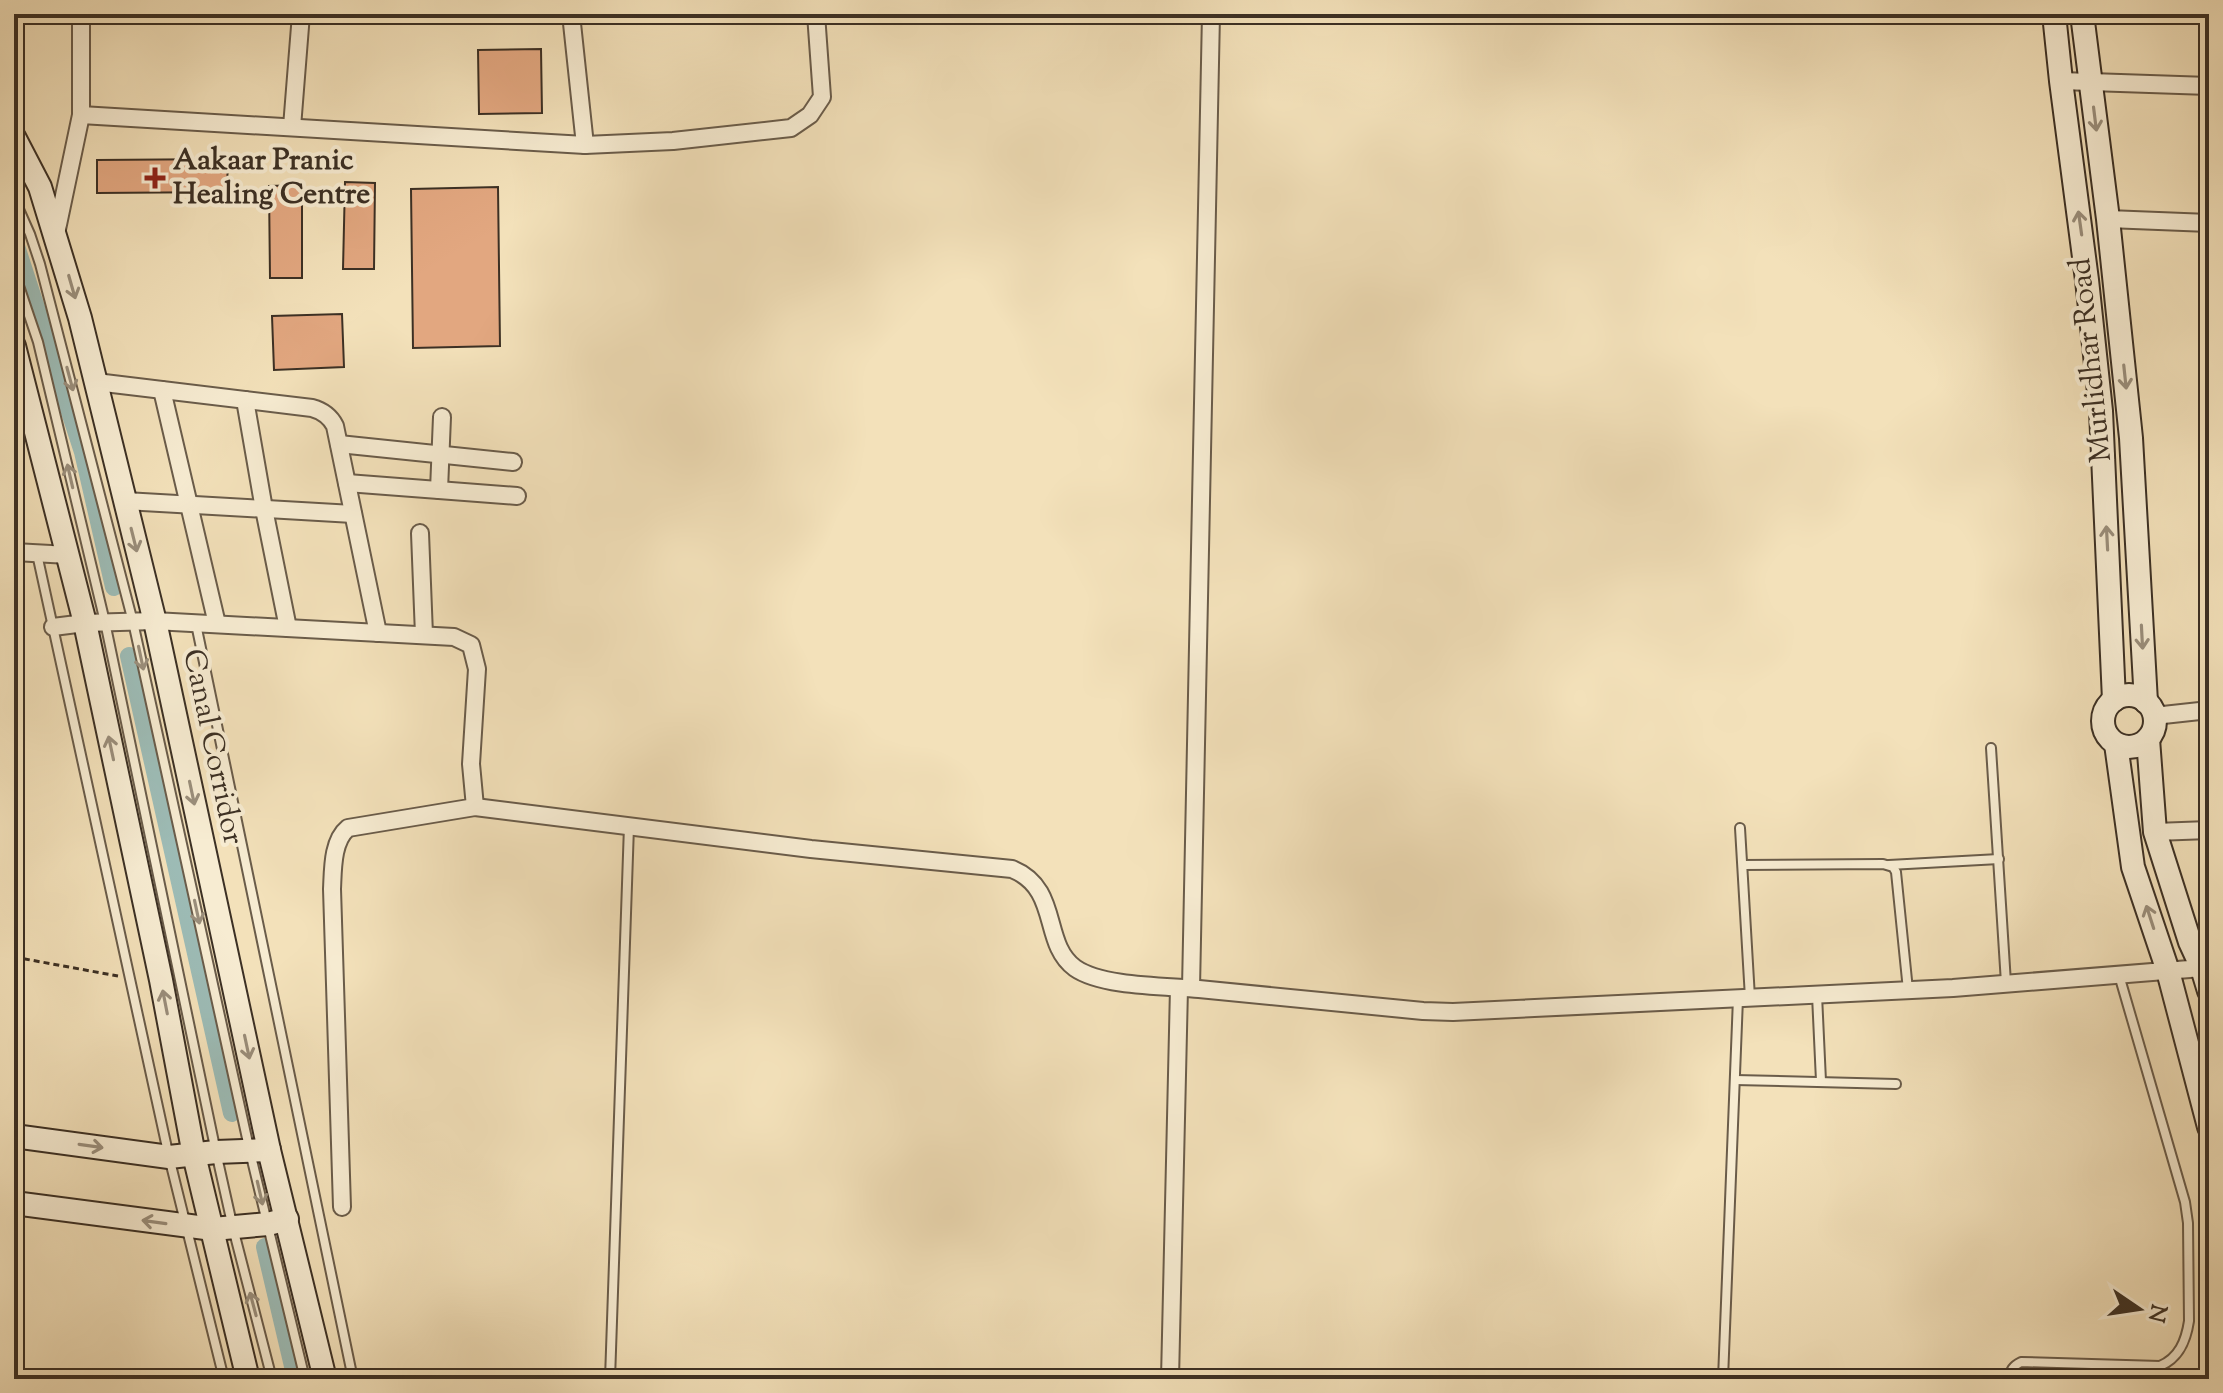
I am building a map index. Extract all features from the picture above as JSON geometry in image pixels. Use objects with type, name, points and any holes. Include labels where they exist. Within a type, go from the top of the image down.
[{"type":"street","points":[[56,234],[81,115],[81,14]]},
{"type":"street","points":[[292,127],[301,14]]},
{"type":"street","points":[[571,14],[585,145]]},
{"type":"street","points":[[81,115],[585,145],[673,141],[791,128],[810,115],[822,97],[816,14]]},
{"type":"street","points":[[1170,1379],[1185,988],[1211,14]]},
{"type":"street","name":"Murlidhar Road","points":[[2054,14],[2101,411],[2114,700]]},
{"type":"street","name":"Murlidhar Road","points":[[2082,14],[2131,438],[2150,709]]},
{"type":"street","points":[[2061,81],[2209,86]]},
{"type":"street","name":"Canal Corridor","points":[[14,137],[40,187],[80,318],[125,501],[144,621],[260,1151],[277,1222],[325,1379]]},
{"type":"street","points":[[2108,219],[2209,223]]},
{"type":"street","points":[[14,346],[69,555],[95,623],[161,980],[223,1228],[248,1379]]},
{"type":"street","points":[[96,382],[322,411],[332,418],[378,633]]},
{"type":"street","points":[[162,390],[217,624]]},
{"type":"street","points":[[245,400],[288,628]]},
{"type":"street","points":[[439,490],[442,417]]},
{"type":"street","points":[[339,444],[513,462]]},
{"type":"street","points":[[347,483],[517,496]]},
{"type":"street","points":[[125,501],[353,514]]},
{"type":"street","points":[[420,533],[424,635]]},
{"type":"street","points":[[14,552],[69,555]]},
{"type":"street","points":[[53,627],[144,621],[454,637],[471,645],[477,669],[471,764],[475,807]]},
{"type":"street","points":[[2150,709],[2152,732],[2148,739],[2133,747],[2116,744],[2105,731],[2104,714],[2114,700],[2122,696],[2131,695],[2150,709],[2209,710]]},
{"type":"street","points":[[2148,739],[2155,832],[2200,943],[2202,968],[2209,991]]},
{"type":"street","points":[[2116,744],[2133,867],[2168,971],[2209,1127]]},
{"type":"street","points":[[342,1207],[332,889],[335,854],[341,835],[348,828],[475,807],[811,849],[1012,869],[1032,880],[1041,892],[1060,948],[1073,967],[1103,980],[1438,1012],[1908,990],[2202,968]]},
{"type":"street","points":[[2155,832],[2209,830]]},
{"type":"street","points":[[14,1136],[169,1157],[260,1151]]},
{"type":"street","points":[[14,1203],[188,1227],[223,1228],[277,1222]]},
{"type":"lane","points":[[14,198],[40,264],[144,621]]},
{"type":"lane","points":[[14,271],[38,342],[95,623]]},
{"type":"lane","points":[[37,553],[169,1157],[224,1379]]},
{"type":"lane","points":[[196,623],[353,1379]]},
{"type":"lane","points":[[1991,748],[2006,984]]},
{"type":"lane","points":[[610,1379],[629,826]]},
{"type":"lane","points":[[1723,1379],[1735,1080],[1744,998],[1740,828]]},
{"type":"lane","points":[[1743,865],[1889,865],[1999,859]]},
{"type":"lane","points":[[1889,865],[1896,872],[1908,990]]},
{"type":"lane","points":[[2010,1379],[2010,1372],[2021,1362],[2160,1366],[2171,1361],[2187,1337],[2187,1215],[2119,974]]},
{"type":"lane","points":[[1817,995],[1821,1081]]},
{"type":"lane","points":[[1735,1080],[1896,1084]]},
{"type":"lane","points":[[277,1222],[305,1379]]},
{"type":"lane","points":[[223,1228],[272,1379]]},
{"type":"lane","points":[[2160,1366],[2160,1379]]},
{"type":"path","points":[[14,957],[130,978]]},
{"type":"building","points":[[541,49],[542,113],[479,114],[478,50]]},
{"type":"building","points":[[227,159],[228,192],[97,193],[97,160]]},
{"type":"building","points":[[345,182],[375,183],[374,269],[343,269]]},
{"type":"building","points":[[302,185],[302,278],[270,278],[269,186]]},
{"type":"building","points":[[498,187],[500,346],[413,348],[411,189]]},
{"type":"building","points":[[342,314],[344,367],[274,370],[272,316]]},
{"type":"waterway","points":[[14,240],[83,452],[114,587]]},
{"type":"waterway","points":[[129,656],[232,1113]]},
{"type":"waterway","points":[[265,1247],[296,1379]]},
{"type":"place","name":"Aakaar Pranic Healing Centre","points":[[155,178]]}]
